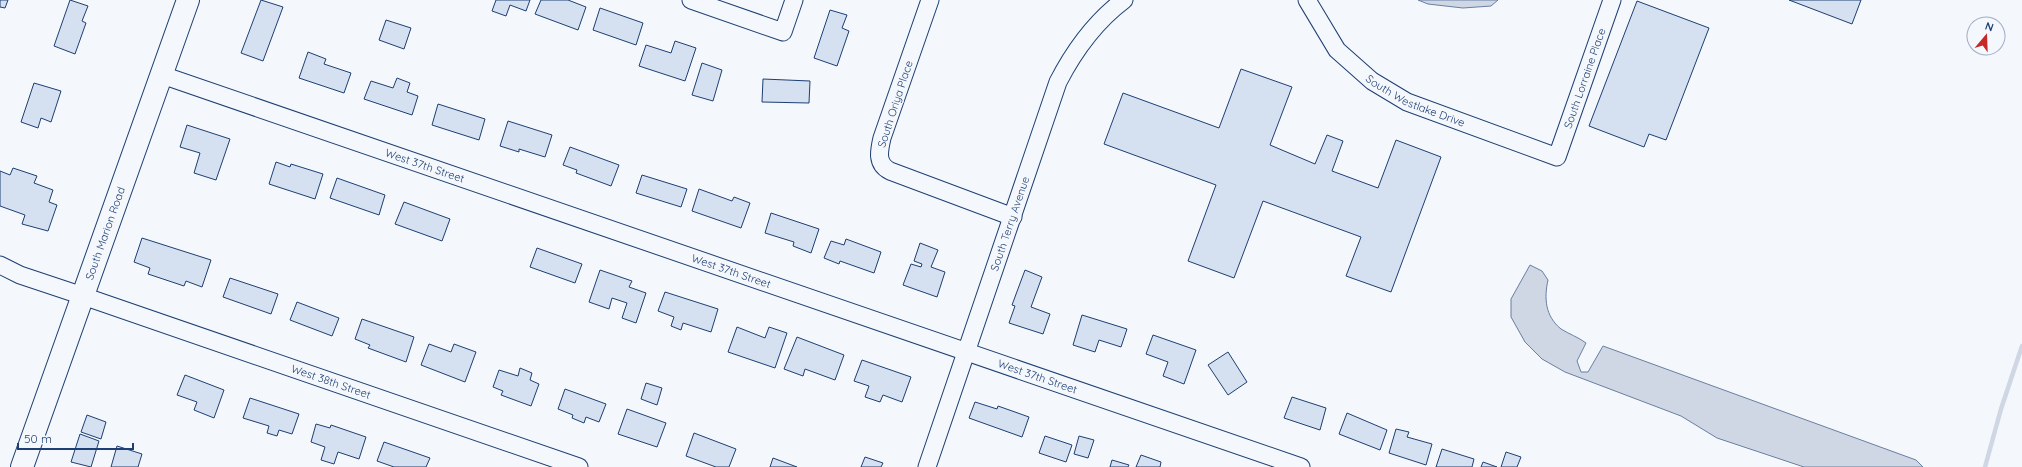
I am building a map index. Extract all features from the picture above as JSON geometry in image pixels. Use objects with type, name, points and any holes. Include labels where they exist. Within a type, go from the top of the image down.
[{"type":"main road","name":"South Marion Road","points":[[22,467],[162,75],[187,0]]},
{"type":"street","points":[[691,0],[782,32],[794,0]]},
{"type":"street","name":"South Oriya Place","points":[[930,0],[882,138],[879,153],[881,164],[890,172],[1012,217]]},
{"type":"street","name":"South Terry Avenue","points":[[928,467],[1058,82],[1065,68],[1097,25],[1113,8],[1124,0]]},
{"type":"street","name":"South Westlake Drive","points":[[1307,0],[1337,50],[1372,81],[1407,102],[1557,157]]},
{"type":"street","name":"South Lorraine Place","points":[[1557,157],[1612,0]]},
{"type":"street","name":"West 37th Street","points":[[162,75],[1301,467]]},
{"type":"street","name":"West 38th Street","points":[[0,265],[20,275],[579,467]]},
{"type":"shaded area","points":[[1418,0],[1498,0],[1491,6],[1463,8],[1428,4]]},
{"type":"shaded area","points":[[1530,265],[1542,271],[1548,280],[1546,293],[1547,306],[1549,313],[1556,324],[1561,329],[1586,343],[1577,361],[1581,372],[1588,372],[1603,346],[1916,460],[1923,467],[1804,467],[1717,438],[1681,416],[1565,372],[1542,359],[1525,342],[1511,317],[1511,299]]},
{"type":"building","points":[[0,0],[8,0],[5,8],[0,7]]},
{"type":"building","points":[[70,0],[88,6],[82,21],[86,23],[75,54],[54,46]]},
{"type":"building","points":[[261,0],[283,7],[263,61],[241,53]]},
{"type":"building","points":[[496,0],[530,0],[526,11],[510,5],[506,16],[492,11]]},
{"type":"building","points":[[541,0],[568,0],[586,7],[578,30],[535,14]]},
{"type":"building","points":[[1789,0],[1861,0],[1852,24]]},
{"type":"building","points":[[1637,1],[1709,28],[1666,140],[1649,134],[1644,147],[1589,126]]},
{"type":"building","points":[[600,8],[643,23],[636,45],[593,30]]},
{"type":"building","points":[[830,10],[847,15],[842,28],[849,31],[837,66],[814,58]]},
{"type":"building","points":[[386,20],[411,28],[404,49],[379,40]]},
{"type":"building","points":[[675,41],[696,48],[685,81],[639,66],[646,45],[671,53]]},
{"type":"building","points":[[308,52],[326,59],[324,64],[351,73],[344,93],[299,78]]},
{"type":"building","points":[[702,63],[722,70],[713,101],[692,95]]},
{"type":"building","points":[[1241,69],[1292,87],[1270,145],[1315,164],[1327,135],[1343,141],[1332,171],[1378,188],[1396,140],[1441,157],[1391,292],[1346,276],[1361,237],[1263,201],[1234,278],[1188,261],[1216,185],[1104,144],[1123,93],[1219,128]]},
{"type":"building","points":[[397,78],[410,83],[407,92],[418,96],[412,115],[364,99],[371,81],[393,88]]},
{"type":"building","points":[[763,79],[810,81],[809,103],[762,102]]},
{"type":"building","points":[[34,83],[61,91],[51,122],[41,118],[38,128],[21,122]]},
{"type":"building","points":[[438,104],[485,119],[479,140],[432,125]]},
{"type":"building","points":[[508,121],[552,135],[545,157],[519,149],[519,152],[500,146]]},
{"type":"building","points":[[187,125],[230,139],[216,180],[194,173],[200,153],[180,147]]},
{"type":"building","points":[[570,147],[619,165],[611,186],[576,173],[577,170],[563,165]]},
{"type":"building","points":[[276,162],[290,167],[291,164],[323,174],[315,199],[269,184]]},
{"type":"building","points":[[13,168],[37,176],[34,183],[53,190],[49,202],[57,205],[48,231],[22,224],[25,215],[0,206],[0,171],[10,175]]},
{"type":"building","points":[[642,175],[687,189],[681,207],[636,193]]},
{"type":"building","points":[[337,178],[385,195],[379,215],[330,198]]},
{"type":"building","points":[[699,189],[732,201],[734,197],[750,203],[741,228],[692,211]]},
{"type":"building","points":[[404,202],[450,219],[442,241],[395,224]]},
{"type":"building","points":[[771,213],[819,229],[811,253],[793,246],[794,242],[765,233]]},
{"type":"building","points":[[142,238],[211,260],[202,287],[186,281],[184,286],[148,274],[150,268],[134,262]]},
{"type":"building","points":[[846,239],[881,252],[874,273],[840,261],[839,264],[824,258],[831,241],[844,245]]},
{"type":"building","points":[[920,243],[938,250],[931,267],[945,272],[937,297],[903,285],[911,264],[921,267],[922,264],[914,261]]},
{"type":"building","points":[[537,248],[582,264],[575,283],[530,267]]},
{"type":"building","points":[[600,270],[632,281],[629,287],[646,293],[636,323],[622,318],[627,303],[612,298],[609,309],[589,302]]},
{"type":"building","points":[[1025,270],[1042,277],[1031,307],[1050,314],[1043,334],[1009,323],[1015,306],[1012,305]]},
{"type":"building","points":[[230,278],[278,294],[271,314],[223,297]]},
{"type":"building","points":[[665,292],[718,309],[711,332],[683,323],[681,330],[671,326],[674,317],[658,311]]},
{"type":"building","points":[[297,302],[339,318],[332,336],[290,320]]},
{"type":"building","points":[[1082,315],[1127,329],[1121,347],[1099,340],[1095,352],[1073,345]]},
{"type":"building","points":[[362,319],[414,337],[406,362],[368,348],[370,345],[355,339]]},
{"type":"building","points":[[737,327],[765,338],[769,327],[787,333],[775,368],[728,352]]},
{"type":"building","points":[[1153,335],[1196,350],[1184,384],[1163,376],[1168,362],[1146,354]]},
{"type":"building","points":[[797,337],[844,355],[835,380],[805,369],[803,376],[784,369]]},
{"type":"building","points":[[429,344],[451,352],[454,344],[476,352],[465,382],[421,365]]},
{"type":"building","points":[[1228,352],[1247,382],[1228,395],[1208,365]]},
{"type":"building","points":[[862,360],[911,377],[902,402],[883,395],[880,402],[865,397],[869,386],[854,381]]},
{"type":"building","points":[[520,368],[532,373],[530,380],[539,384],[531,406],[501,395],[503,391],[493,387],[499,370],[518,376]]},
{"type":"building","points":[[185,375],[224,390],[214,418],[194,410],[197,402],[177,395]]},
{"type":"building","points":[[646,383],[662,388],[657,405],[641,399]]},
{"type":"building","points":[[565,389],[606,404],[599,422],[586,417],[584,423],[572,418],[573,415],[558,409]]},
{"type":"building","points":[[1292,397],[1326,408],[1320,430],[1284,418]]},
{"type":"building","points":[[250,398],[299,414],[292,434],[279,430],[277,436],[267,433],[269,426],[243,418]]},
{"type":"building","points":[[975,402],[997,409],[998,406],[1029,417],[1022,437],[969,418]]},
{"type":"building","points":[[627,409],[666,423],[657,447],[618,434]]},
{"type":"building","points":[[1347,413],[1387,430],[1380,450],[1339,434]]},
{"type":"building","points":[[87,415],[106,422],[101,439],[81,432]]},
{"type":"building","points":[[316,424],[330,428],[331,425],[366,437],[359,459],[338,452],[334,464],[321,460],[325,447],[311,442]]},
{"type":"building","points":[[1396,429],[1409,432],[1407,437],[1432,444],[1426,465],[1389,453]]},
{"type":"building","points":[[694,433],[736,449],[729,467],[716,467],[686,456]]},
{"type":"building","points":[[80,434],[99,441],[91,467],[71,462]]},
{"type":"building","points":[[1045,436],[1072,445],[1066,462],[1039,453]]},
{"type":"building","points":[[1079,436],[1094,440],[1088,458],[1074,454]]},
{"type":"building","points":[[384,442],[430,458],[426,467],[394,467],[377,461]]},
{"type":"building","points":[[117,446],[142,454],[138,467],[111,467]]},
{"type":"building","points":[[1442,449],[1474,459],[1472,467],[1436,467]]},
{"type":"building","points":[[1506,452],[1521,457],[1517,467],[1501,467]]},
{"type":"building","points":[[1141,455],[1161,462],[1160,467],[1136,467]]},
{"type":"building","points":[[865,457],[883,463],[881,467],[861,467]]},
{"type":"building","points":[[773,458],[797,467],[770,467]]},
{"type":"building","points":[[1112,460],[1129,465],[1128,467],[1110,467]]},
{"type":"building","points":[[1483,462],[1497,467],[1481,467]]},
{"type":"waterway","points":[[1985,467],[2001,409],[2022,346]]}]
